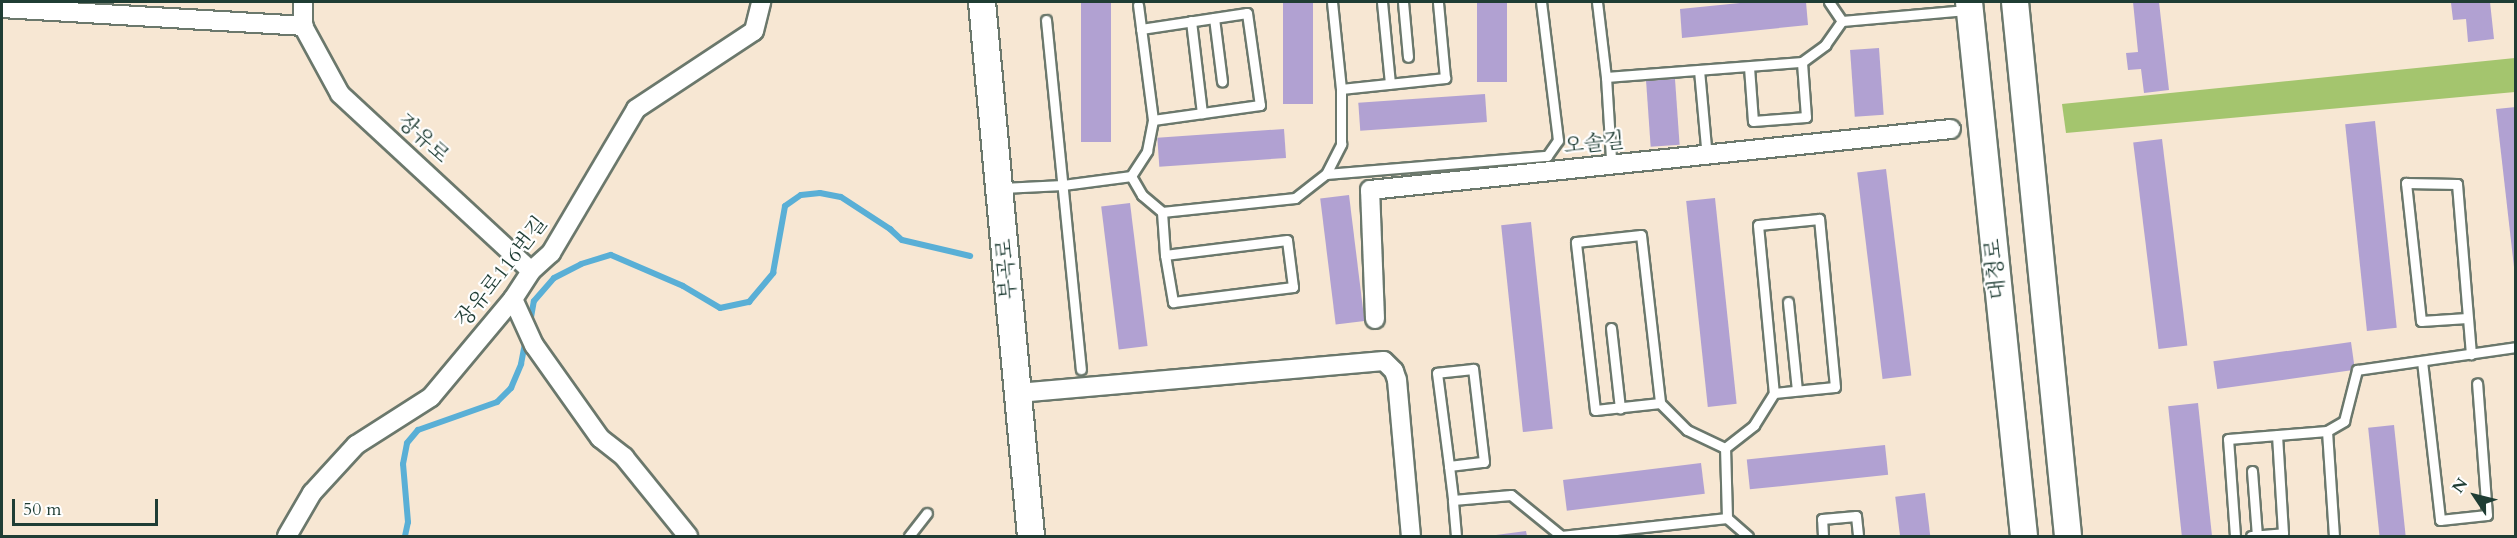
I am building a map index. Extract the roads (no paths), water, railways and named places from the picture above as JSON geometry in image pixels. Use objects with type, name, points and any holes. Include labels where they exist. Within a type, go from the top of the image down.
[{"type":"main road","name":"부곡로","points":[[982,2],[1031,537]]},
{"type":"main road","points":[[2015,2],[2068,537]]},
{"type":"main road","name":"대청로","points":[[1969,5],[2024,537]]},
{"type":"street","name":"장유로","points":[[303,2],[303,26],[340,94],[531,271]]},
{"type":"street","name":"장유로116번길","points":[[287,537],[312,492],[357,445],[431,397],[513,298],[531,271],[551,253],[636,110],[754,31],[761,2]]},
{"type":"street","points":[[2,8],[303,26]]},
{"type":"street","name":"오솔길","points":[[1375,319],[1370,190],[1951,129]]},
{"type":"street","points":[[513,298],[534,345],[600,438],[624,458],[688,537]]},
{"type":"street","points":[[1018,393],[1384,361],[1394,371],[1397,380],[1411,537]]},
{"type":"lane","points":[[1162,212],[1295,198],[1326,174],[1341,144],[1341,89],[1332,2]]},
{"type":"lane","points":[[1382,2],[1390,84]]},
{"type":"lane","points":[[1403,2],[1408,57]]},
{"type":"lane","points":[[1341,89],[1445,78],[1438,2]]},
{"type":"lane","points":[[1326,174],[1547,156],[1558,140],[1541,2]]},
{"type":"lane","points":[[1597,2],[1611,158]]},
{"type":"lane","points":[[1829,2],[1842,21]]},
{"type":"lane","points":[[999,188],[1063,185],[1131,176],[1147,151],[1153,120],[1138,5]]},
{"type":"lane","points":[[1605,77],[1802,62],[1825,45],[1842,21],[1969,5]]},
{"type":"lane","points":[[1141,29],[1247,13],[1260,105],[1153,120]]},
{"type":"lane","points":[[1214,18],[1222,81]]},
{"type":"lane","points":[[1046,20],[1081,369]]},
{"type":"lane","points":[[1191,21],[1202,113]]},
{"type":"lane","points":[[1749,67],[1753,121],[1806,117],[1802,62]]},
{"type":"lane","points":[[1699,70],[1706,147]]},
{"type":"lane","points":[[1131,176],[1142,195],[1162,212],[1165,255],[1173,302],[1293,287],[1287,240],[1165,255]]},
{"type":"lane","points":[[2468,318],[2421,321],[2406,183],[2457,184],[2468,318],[2470,354]]},
{"type":"lane","points":[[1725,448],[1754,425],[1774,393],[1758,225],[1819,219],[1835,387],[1774,393]]},
{"type":"lane","points":[[1660,403],[1595,410],[1576,242],[1641,235],[1660,403],[1687,429],[1725,448]]},
{"type":"lane","points":[[1788,302],[1797,390]]},
{"type":"lane","points":[[1611,328],[1620,408]]},
{"type":"lane","points":[[2235,537],[2228,439],[2327,431],[2344,421],[2357,370],[2516,347]]},
{"type":"lane","points":[[2422,360],[2440,520],[2487,515],[2476,383]]},
{"type":"lane","points":[[1449,466],[1484,462],[1473,369],[1437,373],[1456,537]]},
{"type":"lane","points":[[2327,431],[2334,537]]},
{"type":"lane","points":[[2251,537],[2283,535],[2277,435]]},
{"type":"lane","points":[[1725,448],[1727,518],[1748,537]]},
{"type":"lane","points":[[2252,471],[2257,536]]},
{"type":"lane","points":[[1453,500],[1510,495],[1561,536],[1727,518]]},
{"type":"lane","points":[[909,537],[927,513]]},
{"type":"lane","points":[[1823,537],[1822,519],[1856,516],[1858,537]]},
{"type":"waterway","points":[[530,323],[534,301],[554,278],[581,264],[611,255],[683,286],[720,308],[749,302],[773,273],[785,206],[801,195],[820,193],[841,197],[890,229],[902,240],[970,256]]},
{"type":"waterway","points":[[405,536],[408,522],[403,464],[407,443],[418,430],[497,402],[511,388],[521,364],[526,339]]}]
